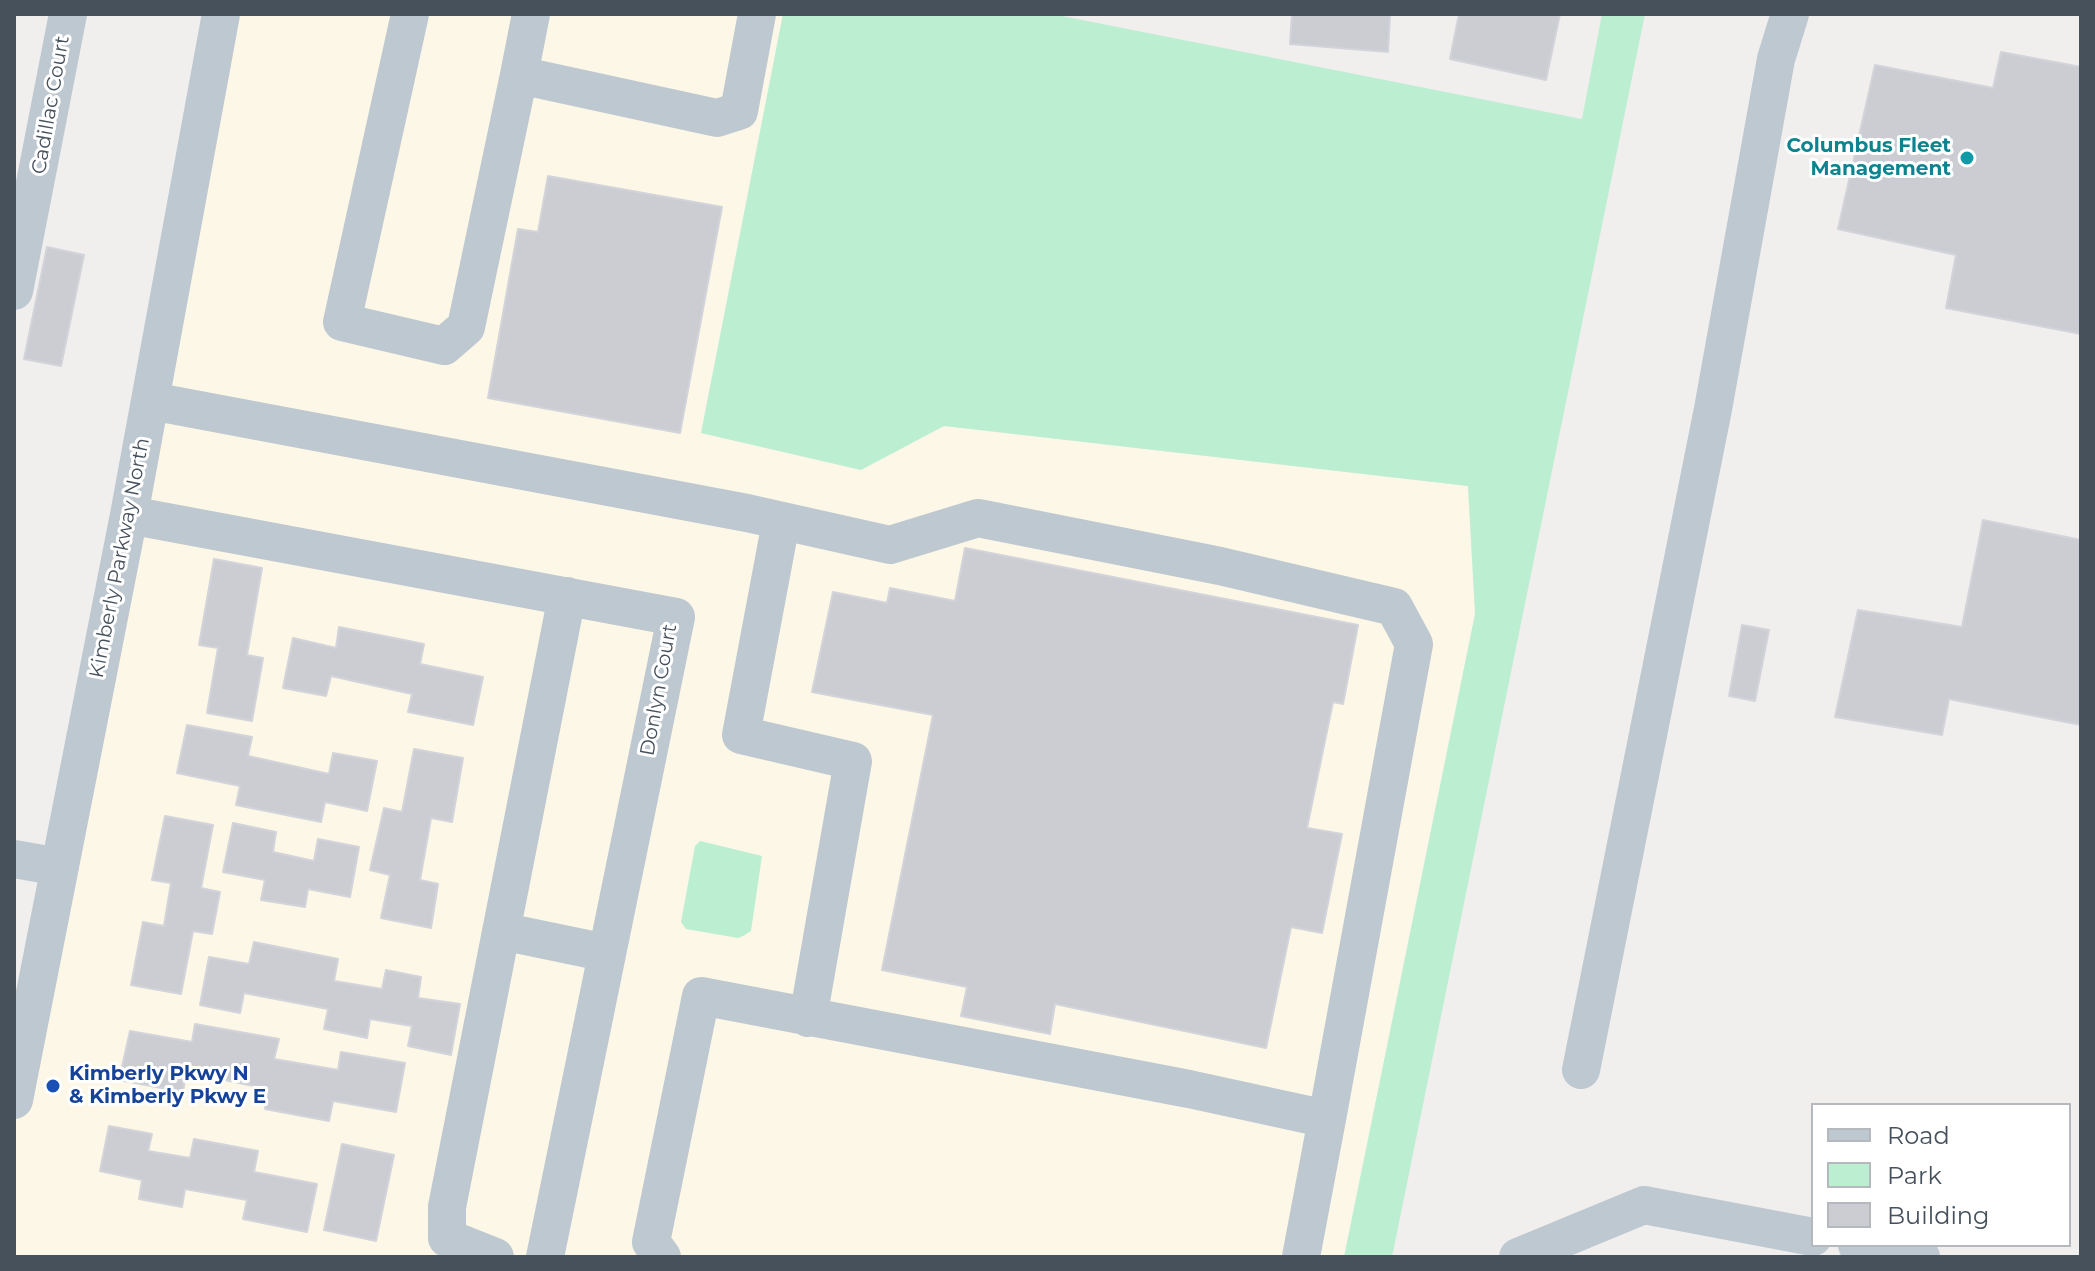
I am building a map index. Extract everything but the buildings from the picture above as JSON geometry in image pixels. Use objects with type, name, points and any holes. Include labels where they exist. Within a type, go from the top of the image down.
[{"type":"street","name":"Cadillac Court","points":[[14,291],[68,14]]},
{"type":"street","name":"Kimberly Parkway North","points":[[14,1100],[151,401],[221,14]]},
{"type":"street","points":[[410,14],[342,322],[444,346],[466,327],[531,14]]},
{"type":"street","points":[[519,75],[717,118],[739,111],[757,14]]},
{"type":"street","points":[[1581,1070],[1713,409],[1776,59],[1790,14]]},
{"type":"street","points":[[151,401],[890,545],[978,518],[1220,566],[1394,607],[1414,644],[1301,1257]]},
{"type":"street","name":"Donlyn Court","points":[[129,515],[676,617],[545,1257]]},
{"type":"street","points":[[781,522],[741,735],[853,761],[808,1018]]},
{"type":"street","points":[[495,1257],[447,1238],[447,1207],[567,596]]},
{"type":"street","points":[[14,859],[60,867]]},
{"type":"street","points":[[501,931],[607,953]]},
{"type":"street","points":[[662,1257],[651,1242],[701,996],[1189,1089],[1327,1119]]},
{"type":"street","points":[[1518,1257],[1644,1205],[1811,1237]]},
{"type":"street","points":[[1868,1247],[1921,1257]]},
{"type":"shaded area","points":[[223,14],[783,14],[701,433],[861,470],[944,426],[1468,486],[1475,614],[1344,1257],[14,1257],[14,1115]]},
{"type":"green space","points":[[783,14],[1052,14],[1582,119],[1602,14],[1645,14],[1392,1257],[1344,1257],[1475,614],[1468,486],[944,426],[861,470],[701,433]]},
{"type":"green space","points":[[700,841],[762,856],[751,931],[743,936],[738,938],[686,929],[681,922],[695,846]]},
{"type":"place","name":"Columbus Fleet Management","points":[[1967,158]]},
{"type":"place","name":"Kimberly Pkwy N & Kimberly Pkwy E","points":[[53,1086]]}]
